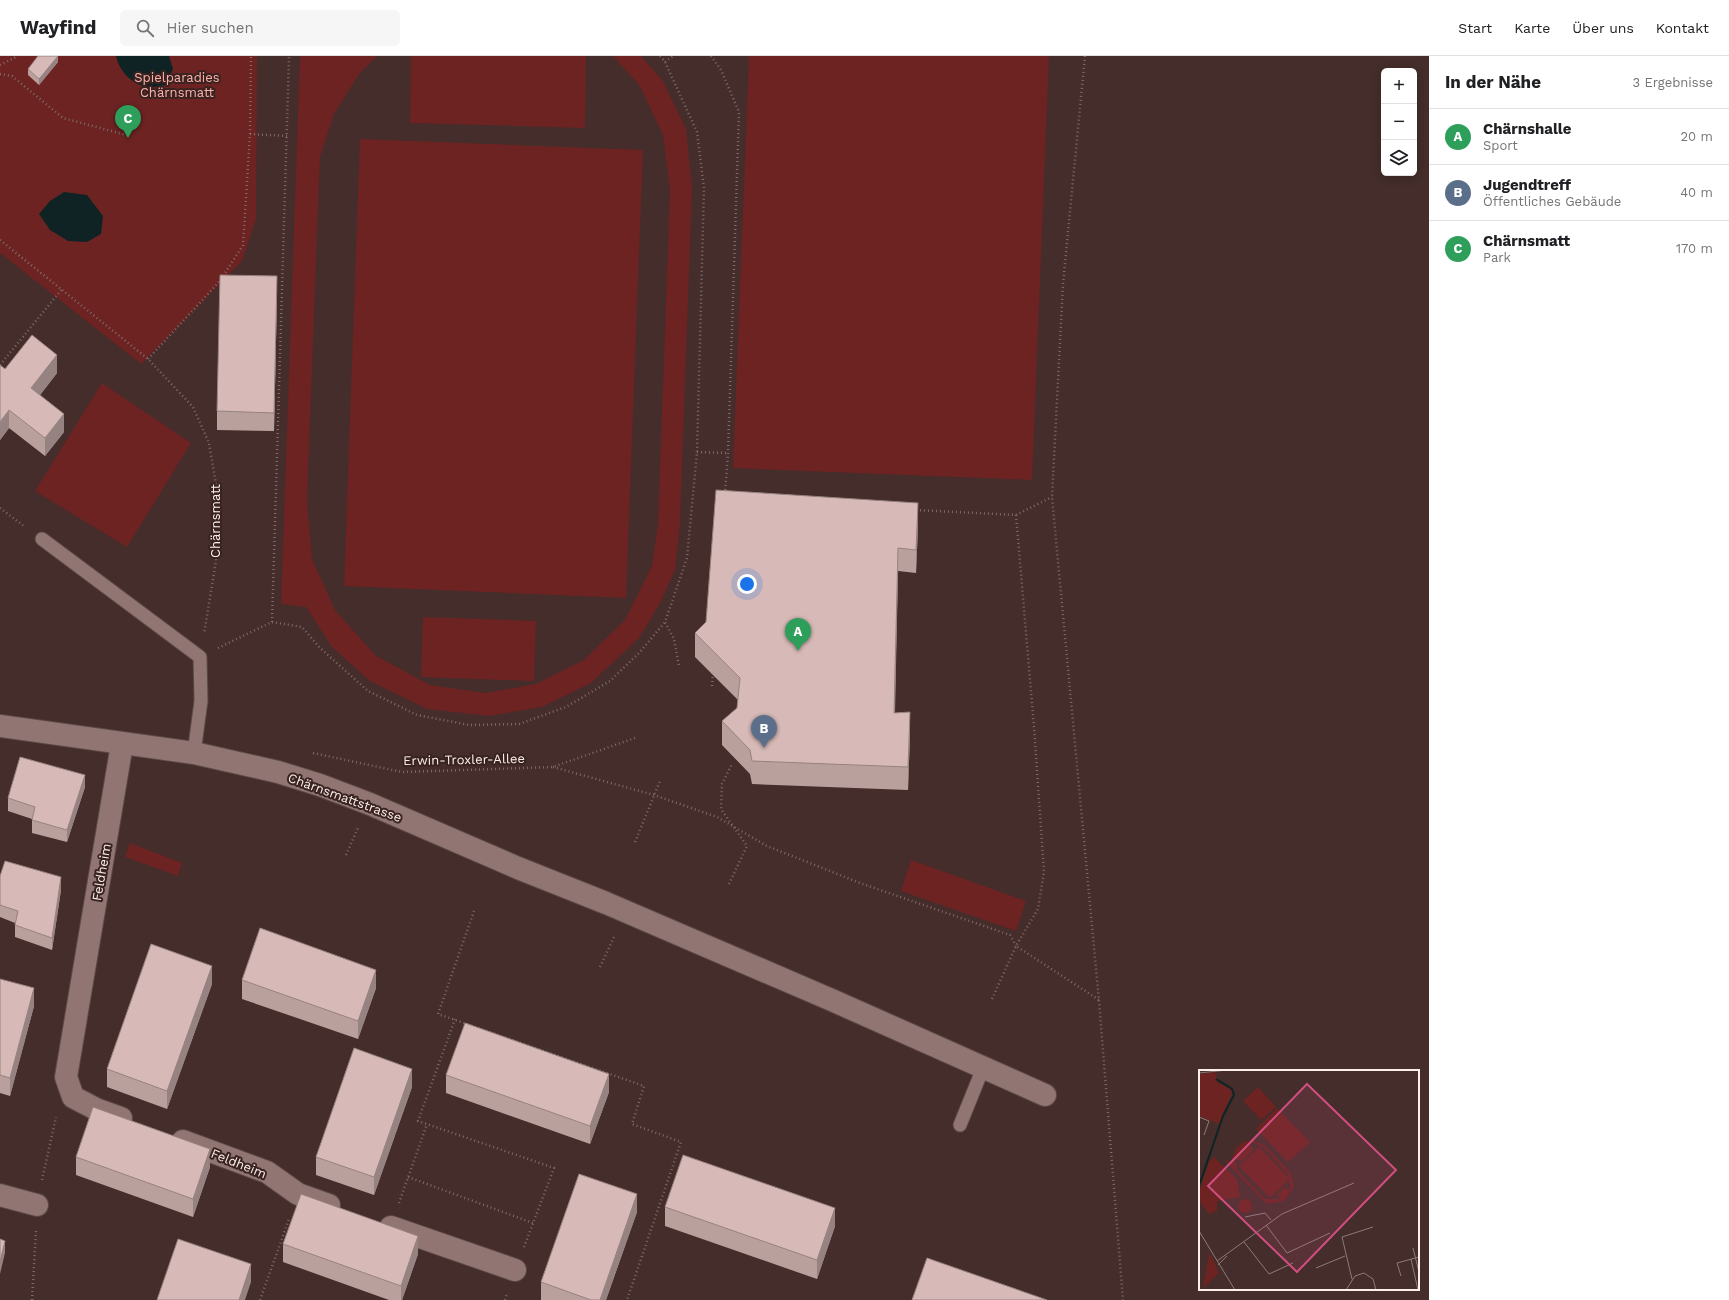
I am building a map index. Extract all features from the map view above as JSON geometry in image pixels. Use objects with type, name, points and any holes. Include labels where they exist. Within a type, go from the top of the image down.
[{"type":"street","name":"Chärnsmattstrasse","points":[[0,726],[194,753],[278,772],[320,785],[370,804],[518,868],[606,903],[834,1001],[1045,1095]]},
{"type":"street","name":"Feldheim","points":[[73,1097],[66,1077],[122,744]]},
{"type":"street","points":[[73,1097],[96,1109],[141,1126]]},
{"type":"street","name":"Feldheim","points":[[163,1134],[266,1172],[298,1194],[348,1212]]},
{"type":"street","points":[[0,1195],[37,1205]]},
{"type":"street","points":[[369,1219],[515,1270]]},
{"type":"lane","points":[[42,539],[200,657],[201,701],[194,753]]},
{"type":"lane","points":[[960,1125],[983,1068]]},
{"type":"path","points":[[0,65],[18,56]]},
{"type":"path","points":[[148,359],[220,281],[243,245],[250,134],[250,56]]},
{"type":"path","points":[[272,622],[289,56]]},
{"type":"path","points":[[200,657],[272,622],[302,627],[320,648],[368,692],[417,715],[469,725],[519,724],[566,707],[610,681],[640,652],[665,622],[687,558],[697,452],[704,188],[697,132],[665,62],[660,56]]},
{"type":"path","points":[[665,62],[673,56]]},
{"type":"path","points":[[711,56],[721,70],[739,112],[728,453],[725,500]]},
{"type":"path","points":[[1085,56],[1063,284],[1052,497],[1099,1000],[1123,1300]]},
{"type":"path","points":[[0,74],[12,76],[63,118],[130,136]]},
{"type":"path","points":[[250,134],[287,136]]},
{"type":"path","name":"Chärnsmatt","points":[[0,240],[148,359],[193,408],[209,443],[217,490],[216,561],[200,657]]},
{"type":"path","points":[[0,365],[62,289]]},
{"type":"path","points":[[697,452],[728,453]]},
{"type":"path","points":[[913,510],[1016,515],[1052,497]]},
{"type":"path","points":[[0,508],[42,539]]},
{"type":"path","points":[[992,999],[1016,946],[1038,909],[1044,872],[1034,727],[1016,515]]},
{"type":"path","points":[[665,622],[674,639],[679,666]]},
{"type":"path","points":[[712,686],[713,671]]},
{"type":"path","name":"Erwin-Troxler-Allee","points":[[308,752],[402,772],[553,767],[635,738]]},
{"type":"path","points":[[729,884],[747,846],[722,809],[722,784],[732,764]]},
{"type":"path","points":[[553,767],[654,795],[717,817],[767,846],[860,883],[1010,935],[1016,946],[1099,1000]]},
{"type":"path","points":[[635,842],[660,781]]},
{"type":"path","points":[[346,855],[360,821]]},
{"type":"path","points":[[474,911],[438,1014],[644,1086],[632,1124],[681,1142],[627,1300]]},
{"type":"path","points":[[600,967],[617,929]]},
{"type":"path","points":[[455,1019],[418,1121],[554,1168],[505,1300]]},
{"type":"path","points":[[32,1300],[37,1205],[58,1109],[73,1097]]},
{"type":"path","points":[[390,1227],[427,1124]]},
{"type":"path","points":[[408,1177],[533,1223]]},
{"type":"path","points":[[260,1300],[298,1194]]},
{"type":"green space","name":"Spielparadies Chärnsmatt","points":[[0,56],[257,56],[256,219],[242,261],[141,364],[0,253]]},
{"type":"green space","points":[[300,56],[377,56],[359,74],[334,114],[320,157],[307,501],[312,559],[335,610],[376,656],[430,685],[485,693],[536,684],[584,660],[625,620],[652,566],[658,524],[670,190],[663,135],[640,86],[613,56],[641,56],[663,81],[686,129],[692,189],[680,523],[675,570],[659,605],[639,638],[591,683],[542,707],[489,716],[427,709],[370,681],[332,647],[306,607],[281,604]]},
{"type":"green space","points":[[411,56],[586,56],[585,128],[410,123]]},
{"type":"green space","points":[[749,56],[1049,56],[1032,480],[733,468]]},
{"type":"green space","points":[[360,139],[643,150],[626,598],[344,586]]},
{"type":"green space","points":[[102,383],[191,443],[127,547],[35,491]]},
{"type":"green space","points":[[423,617],[536,621],[534,681],[421,677]]},
{"type":"green space","points":[[130,843],[182,863],[178,876],[125,857]]},
{"type":"green space","points":[[911,860],[1026,901],[1016,931],[901,891]]},
{"type":"water","points":[[116,56],[169,56],[173,69],[165,85],[153,87],[143,86],[132,81],[128,77],[120,67]]},
{"type":"water","points":[[64,192],[87,195],[103,216],[101,234],[87,242],[68,241],[50,230],[39,214],[50,201]]},
{"type":"building","points":[[38,56],[58,56],[39,79],[28,69]]},
{"type":"building","points":[[220,275],[277,276],[274,413],[217,411]]},
{"type":"building","points":[[32,335],[57,355],[31,388],[64,414],[45,438],[9,410],[0,422],[0,365],[5,369]]},
{"type":"building","points":[[716,490],[918,503],[916,550],[898,548],[894,713],[910,712],[908,767],[752,761],[750,750],[722,721],[737,708],[740,678],[695,633],[706,622]]},
{"type":"building","points":[[20,757],[85,775],[67,830],[32,820],[35,807],[8,798]]},
{"type":"building","points":[[5,861],[61,877],[52,938],[15,925],[18,911],[0,905],[0,876]]},
{"type":"building","points":[[260,928],[376,970],[358,1021],[242,980]]},
{"type":"building","points":[[151,944],[212,966],[167,1091],[107,1069]]},
{"type":"building","points":[[0,979],[34,988],[10,1078],[0,1075]]},
{"type":"building","points":[[465,1023],[609,1074],[590,1126],[446,1075]]},
{"type":"building","points":[[354,1048],[412,1069],[374,1177],[316,1157]]},
{"type":"building","points":[[93,1107],[210,1149],[193,1199],[76,1157]]},
{"type":"building","points":[[683,1155],[835,1208],[817,1260],[665,1207]]},
{"type":"building","points":[[579,1174],[637,1194],[600,1300],[591,1300],[541,1282]]},
{"type":"building","points":[[301,1194],[418,1236],[401,1286],[283,1244]]},
{"type":"building","points":[[0,1239],[5,1241],[0,1262]]},
{"type":"building","points":[[178,1239],[251,1264],[239,1300],[157,1300]]},
{"type":"building","points":[[927,1258],[1047,1300],[912,1300]]},
{"type":"place","name":"Chärnsmatt","points":[[128,138]]},
{"type":"place","name":"Chärnshalle","points":[[798,651]]},
{"type":"place","name":"Jugendtreff","points":[[764,748]]}]
